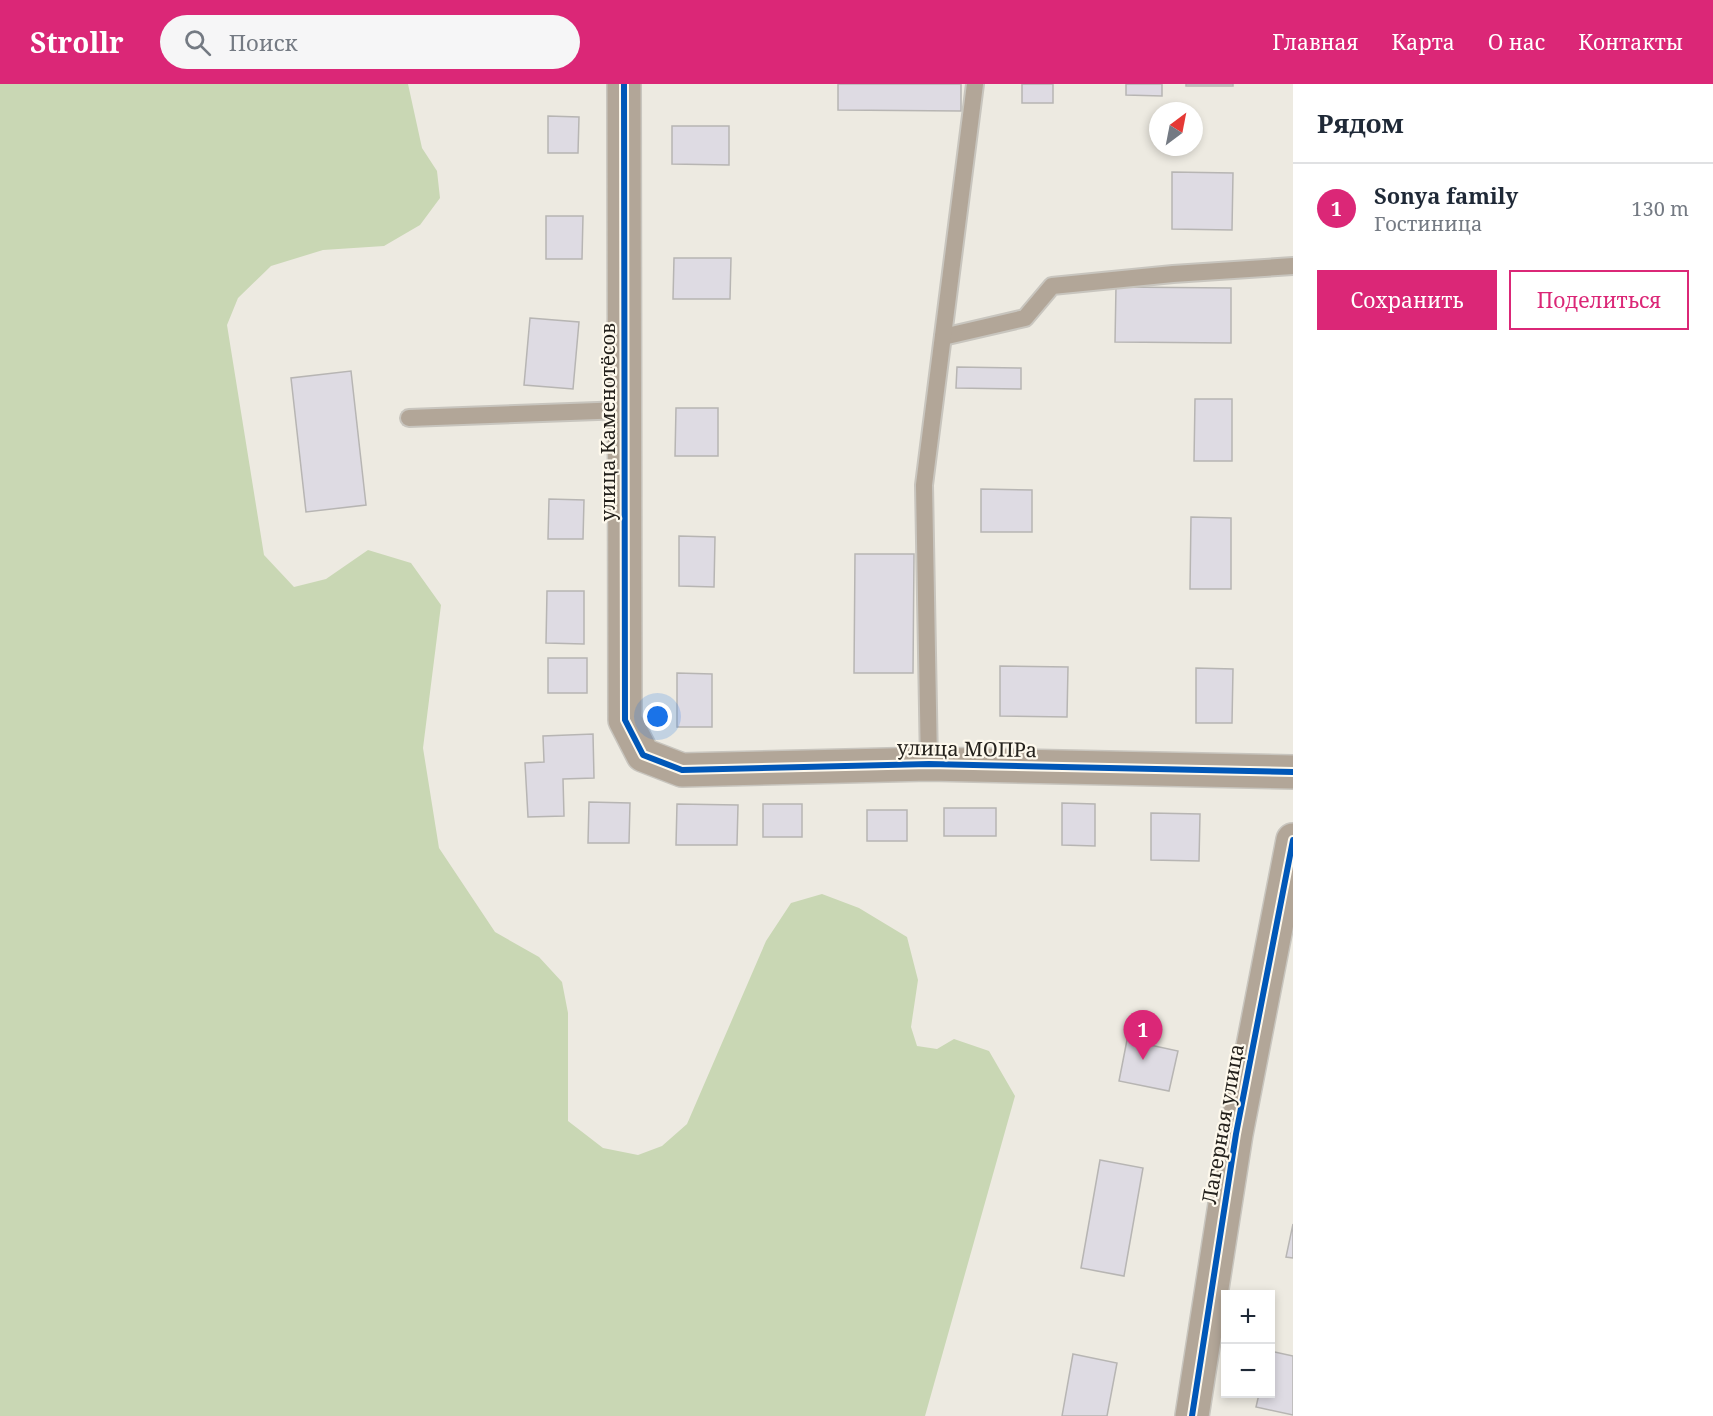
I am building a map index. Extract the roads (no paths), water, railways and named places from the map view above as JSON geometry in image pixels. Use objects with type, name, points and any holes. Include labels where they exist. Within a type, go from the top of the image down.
[{"type":"street","name":"улица Каменотёсов","points":[[624,84],[625,720],[643,756]]},
{"type":"street","name":"улица МОПРа","points":[[643,756],[682,770],[929,764],[1293,772]]},
{"type":"street","name":"Лагерная улица","points":[[1192,1416],[1236,1134],[1293,840]]},
{"type":"lane","points":[[929,764],[924,485],[975,84]]},
{"type":"lane","points":[[943,338],[1024,318],[1052,286],[1173,274],[1293,266]]},
{"type":"lane","points":[[409,418],[625,410]]},
{"type":"place","name":"Sonya family","points":[[1143,1060]]}]
